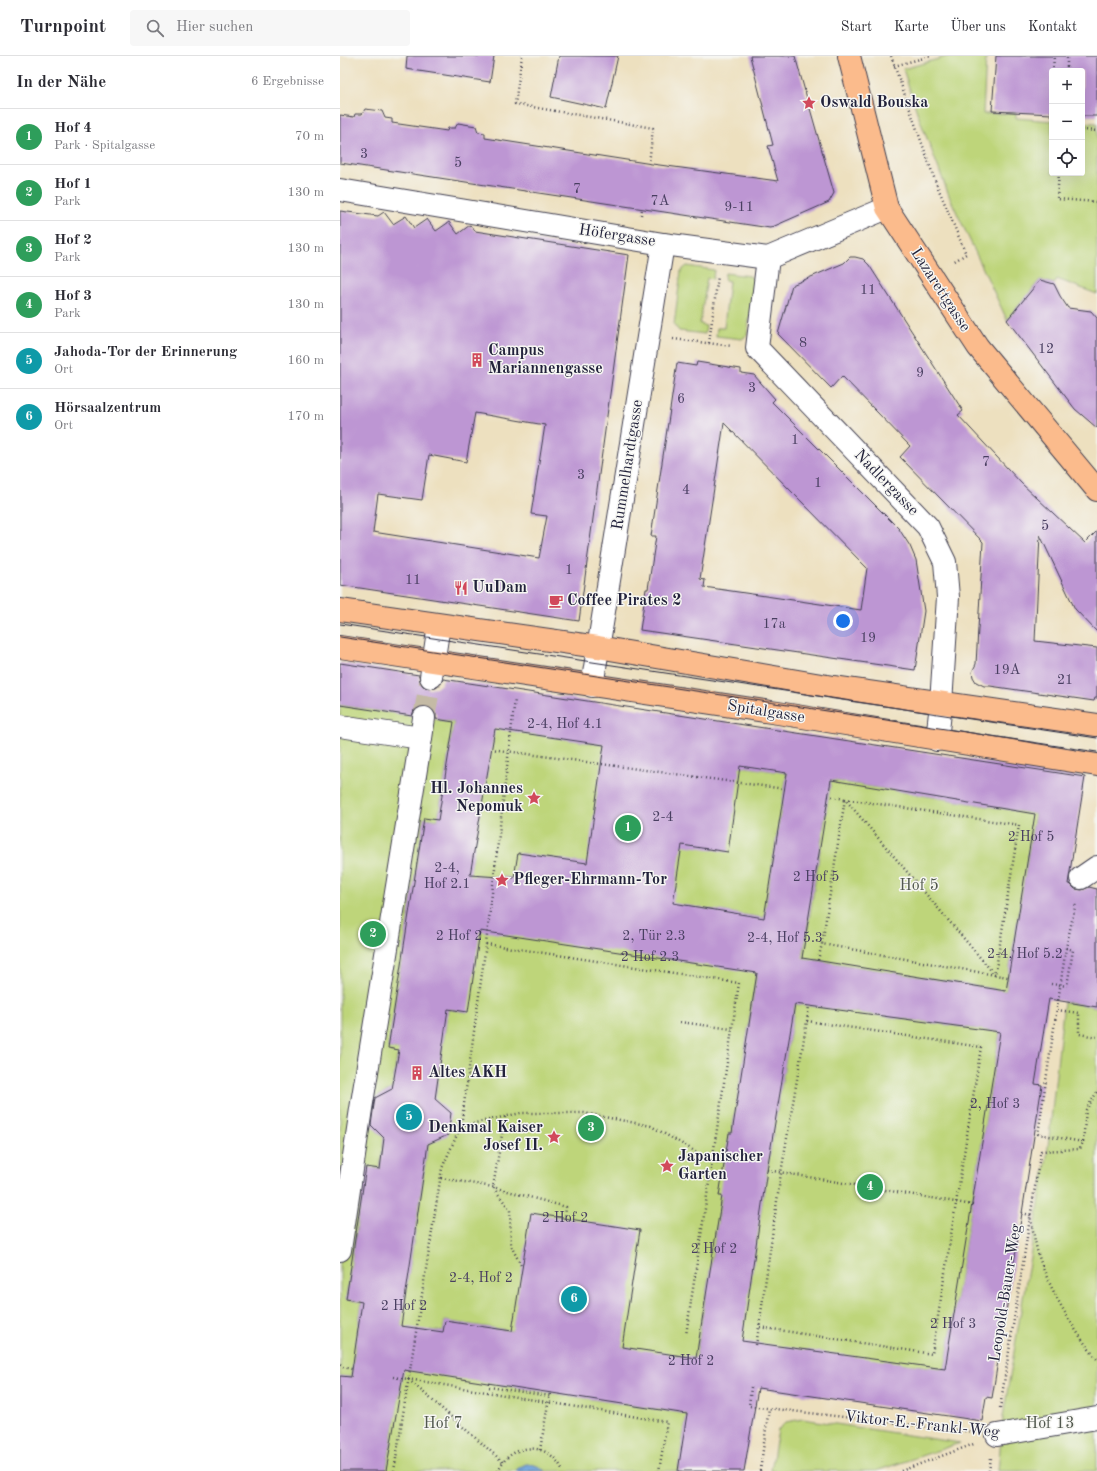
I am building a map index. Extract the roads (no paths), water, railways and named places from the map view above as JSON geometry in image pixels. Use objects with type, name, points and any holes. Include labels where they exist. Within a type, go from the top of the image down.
[{"type":"main road","name":"Lazarettgasse","points":[[849,56],[887,208],[978,347],[1097,490]]},
{"type":"main road","points":[[340,610],[598,647],[833,687],[1097,726]]},
{"type":"main road","name":"Spitalgasse","points":[[340,647],[432,669],[592,686],[778,713],[936,740],[1097,765]]},
{"type":"street","name":"Höfergasse","points":[[340,190],[663,244],[768,258]]},
{"type":"street","points":[[768,258],[887,208]]},
{"type":"street","name":"Rummelhardtgasse","points":[[592,686],[663,244]]},
{"type":"street","name":"Nadlergasse","points":[[768,258],[757,348],[928,527],[945,562],[948,597],[941,703],[936,740]]},
{"type":"street","points":[[432,669],[440,625]]},
{"type":"street","points":[[340,726],[423,728],[361,1109],[340,1250]]},
{"type":"street","name":"Viktor-E.-Frankl-Weg","points":[[997,1436],[1097,1418]]},
{"type":"water","points":[[526,1464],[532,1464],[545,1471],[515,1471]]},
{"type":"tunnel","points":[[424,718],[431,677]]},
{"type":"tram line","points":[[340,624],[1097,738]]},
{"type":"tram line","points":[[340,637],[1097,752]]},
{"type":"place","name":"Oswald Bouska","points":[[809,103]]},
{"type":"place","name":"Campus Mariannengasse","points":[[477,360]]},
{"type":"place","name":"UuDam","points":[[461,588]]},
{"type":"place","name":"Coffee Pirates 2","points":[[556,601]]},
{"type":"place","name":"Hl. Johannes Nepomuk","points":[[534,798]]},
{"type":"place","name":"Hof 4","points":[[628,828]]},
{"type":"place","name":"Pfleger-Ehrmann-Tor","points":[[502,880]]},
{"type":"place","name":"Hof 1","points":[[373,934]]},
{"type":"place","name":"Altes AKH","points":[[417,1073]]},
{"type":"place","name":"Jahoda-Tor der Erinnerung","points":[[409,1117]]},
{"type":"place","name":"Hof 2","points":[[591,1128]]},
{"type":"place","name":"Denkmal Kaiser Josef II.","points":[[554,1137]]},
{"type":"place","name":"Japanischer Garten","points":[[667,1166]]},
{"type":"place","name":"Hof 3","points":[[870,1187]]},
{"type":"place","name":"Hörsaalzentrum","points":[[574,1299]]},
{"type":"park label","name":"Hof 5","points":[[919,886]]},
{"type":"park label","name":"Hof 7","points":[[443,1424]]},
{"type":"park label","name":"Hof 13","points":[[1050,1424]]}]
